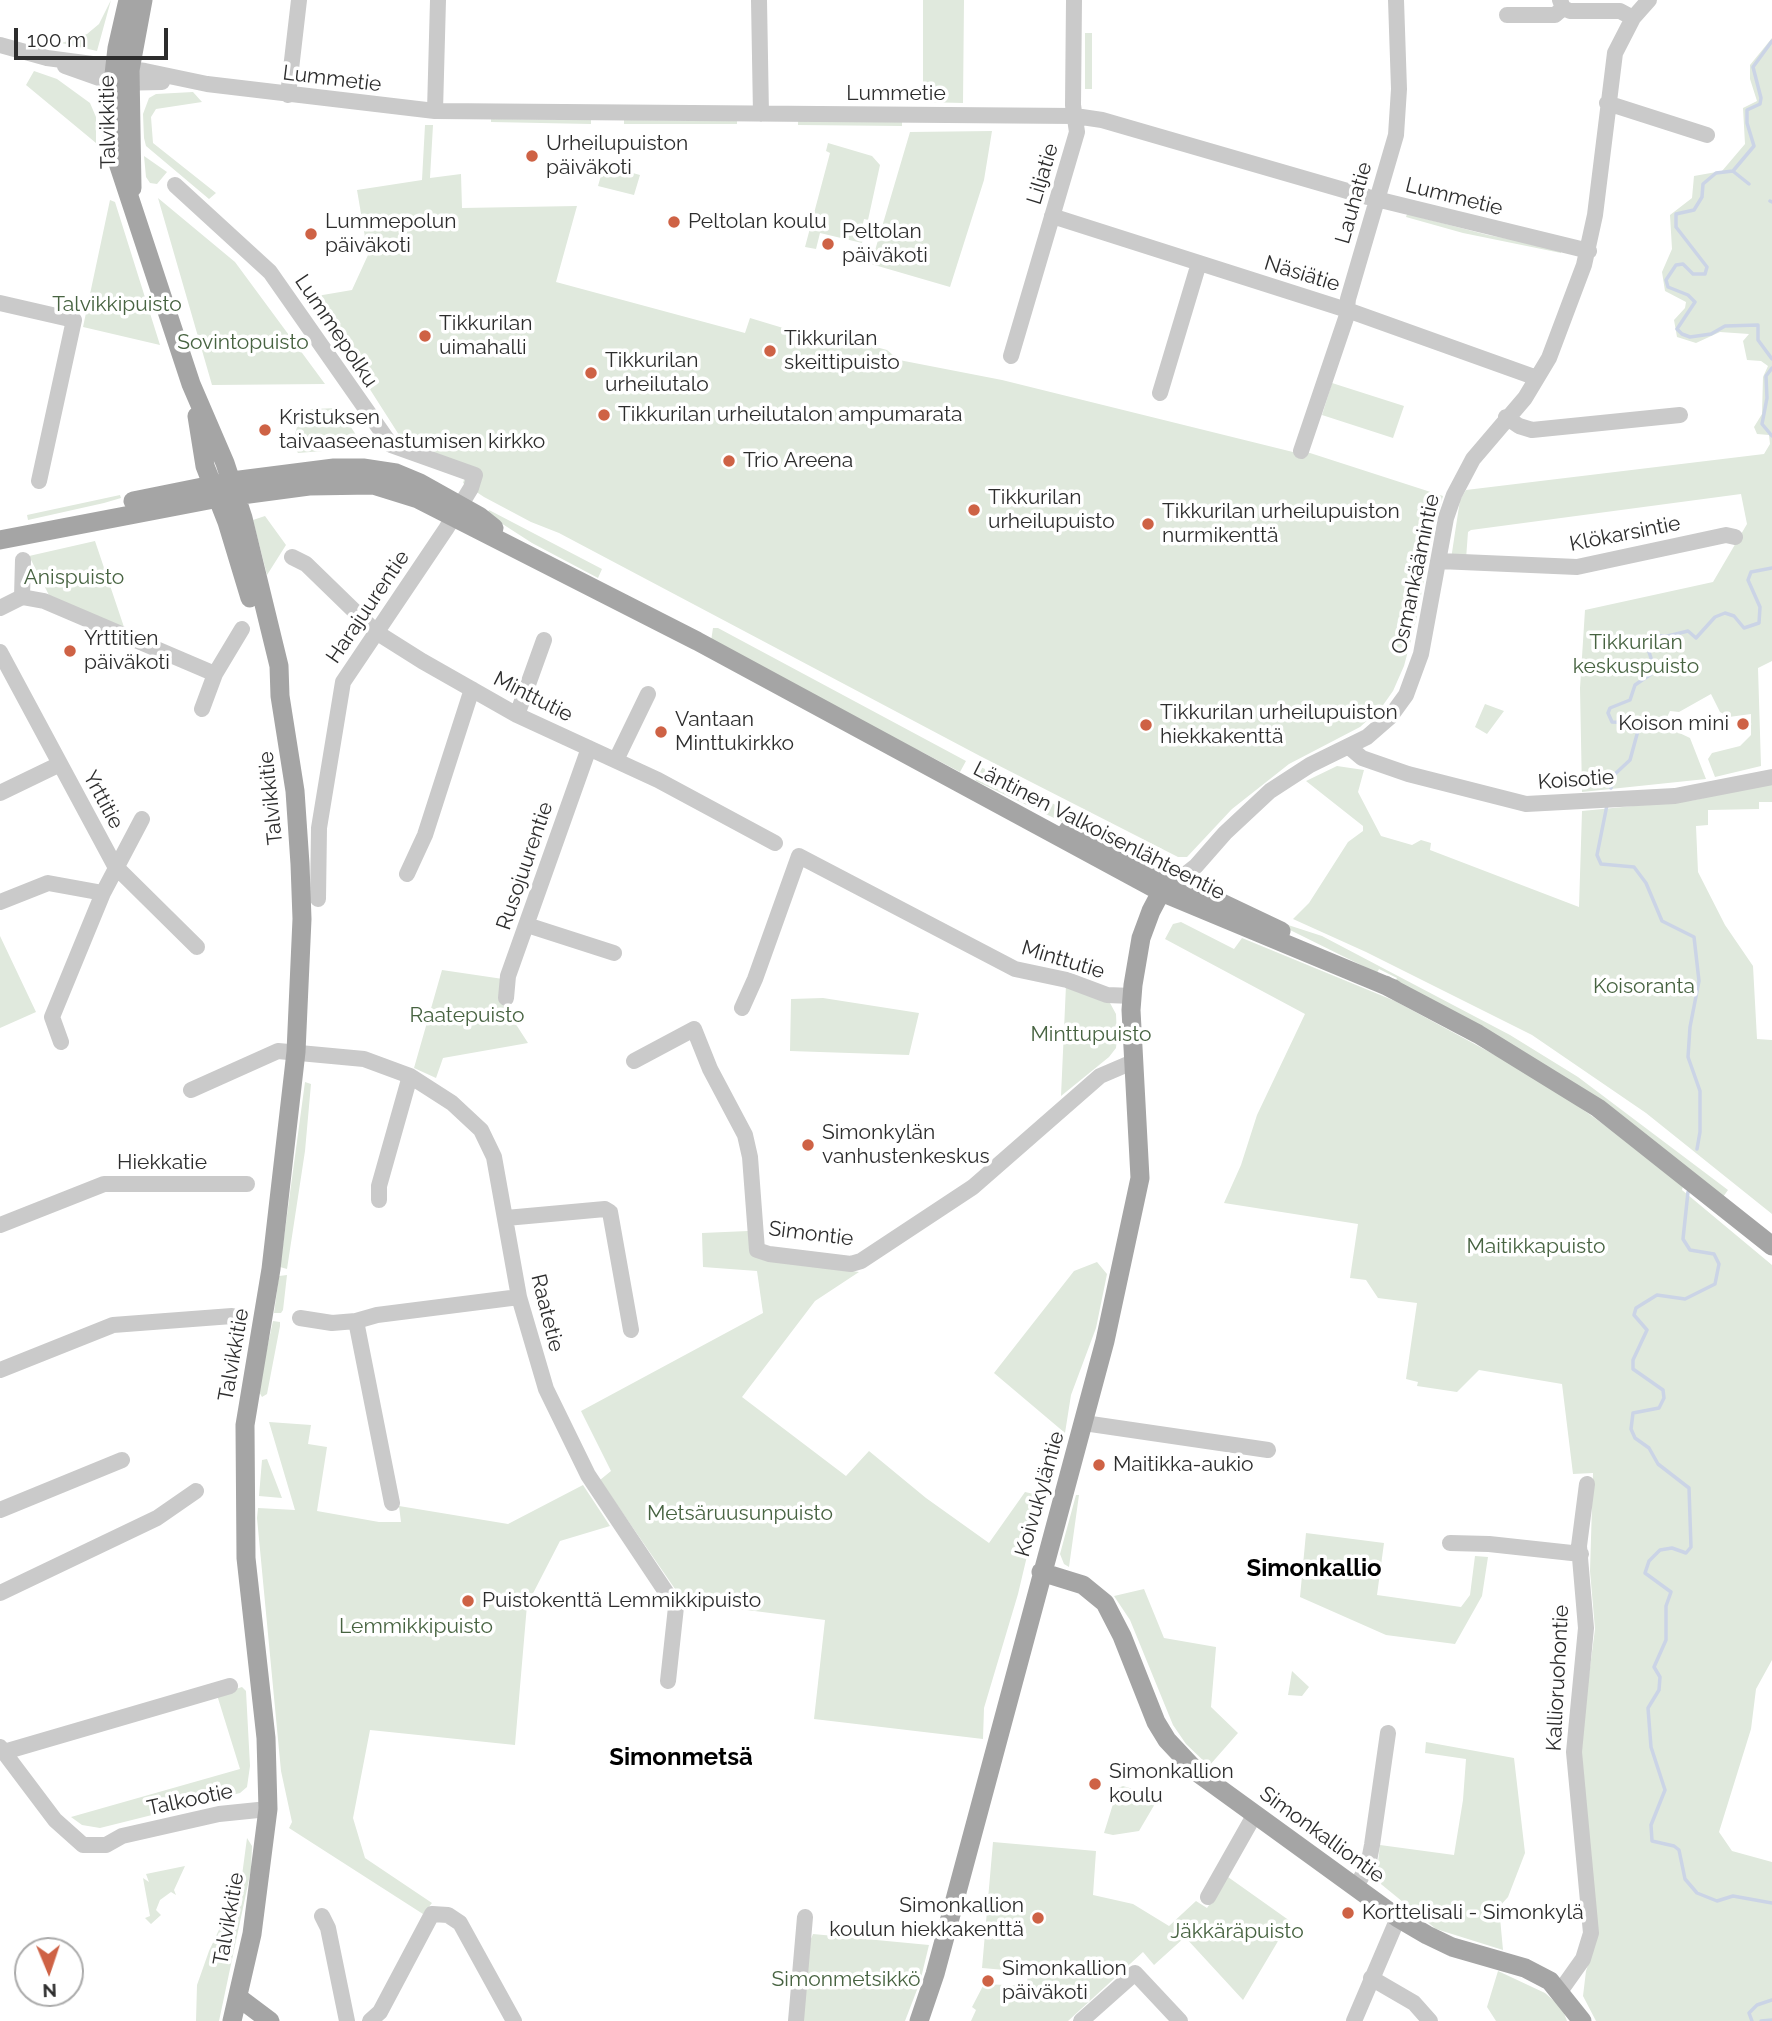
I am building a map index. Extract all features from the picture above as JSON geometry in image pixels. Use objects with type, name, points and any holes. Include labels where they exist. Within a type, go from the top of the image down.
[{"type":"main road","name":"Talvikkitie","points":[[128,0],[122,76],[132,203],[191,384],[205,466],[225,490],[279,666],[280,696],[295,791],[300,864],[302,919],[296,1052],[270,1280],[245,1425],[246,1558],[266,1738],[268,1809],[252,1934],[232,2021]]},
{"type":"main road","name":"Talvikkitie","points":[[122,76],[143,0]]},
{"type":"main road","name":"Läntinen Valkoisenlähteentie","points":[[225,490],[364,484],[457,510],[519,549],[903,753],[1170,890],[1311,945],[1510,1053],[1598,1108],[1772,1246]]},
{"type":"main road","points":[[0,528],[225,490]]},
{"type":"main road","points":[[0,540],[225,490]]},
{"type":"main road","name":"Koivukyläntie","points":[[919,2021],[935,1974],[1105,1341],[1140,1178],[1132,996],[1141,938],[1170,890]]},
{"type":"main road","name":"Simonkalliontie","points":[[1041,1572],[1083,1585],[1105,1603],[1167,1740],[1198,1773],[1398,1918],[1438,1941],[1532,1971],[1560,1990],[1581,2018]]},
{"type":"main road","points":[[238,1997],[270,2021]]},
{"type":"street","points":[[288,95],[299,0]]},
{"type":"street","points":[[435,111],[438,0]]},
{"type":"street","points":[[759,0],[761,114]]},
{"type":"street","name":"Liljatie","points":[[1012,356],[1077,132],[1074,0]]},
{"type":"street","name":"Lauhatie","points":[[1301,452],[1346,318],[1346,309],[1398,123],[1396,0]]},
{"type":"street","name":"Osmankäämintie","points":[[1170,890],[1270,791],[1310,765],[1349,747],[1380,727],[1406,695],[1421,654],[1446,518],[1461,478],[1506,417],[1525,398],[1549,358],[1588,251],[1615,53],[1633,18],[1648,0]]},
{"type":"street","points":[[1507,15],[1555,15],[1562,4],[1570,11],[1620,11],[1633,18]]},
{"type":"street","name":"Lummetie","points":[[0,45],[122,76],[188,81],[435,111],[1075,116],[1102,120],[1378,199],[1588,251]]},
{"type":"street","points":[[1607,103],[1707,135]]},
{"type":"street","name":"Lummepolku","points":[[175,185],[270,272],[391,445],[475,475]]},
{"type":"street","name":"Näsiätie","points":[[1052,216],[1346,309],[1537,378]]},
{"type":"street","points":[[1160,393],[1199,263]]},
{"type":"street","points":[[0,303],[74,320],[39,481]]},
{"type":"street","points":[[1506,417],[1525,429],[1532,430],[1680,415]]},
{"type":"street","name":"Harajuurentie","points":[[318,899],[319,828],[343,682],[457,510],[475,475]]},
{"type":"street","name":"Klökarsintie","points":[[1439,561],[1577,567],[1726,535],[1735,537]]},
{"type":"street","name":"Minttutie","points":[[292,558],[306,564],[376,632],[472,689],[517,715],[616,760],[775,843]]},
{"type":"street","points":[[22,597],[23,560]]},
{"type":"street","points":[[0,608],[22,597],[44,601],[215,674]]},
{"type":"street","points":[[202,709],[216,680],[215,674],[242,629]]},
{"type":"street","points":[[517,715],[544,640]]},
{"type":"street","name":"Yrttitie","points":[[0,652],[115,866],[197,947]]},
{"type":"street","points":[[407,874],[425,835],[472,689]]},
{"type":"street","points":[[616,760],[648,694]]},
{"type":"street","name":"Koisotie","points":[[1349,747],[1362,758],[1408,774],[1512,801],[1543,805],[1688,795],[1772,777]]},
{"type":"street","name":"Rusojuurentie","points":[[506,998],[508,976],[589,748]]},
{"type":"street","points":[[0,793],[60,764]]},
{"type":"street","points":[[61,1042],[52,1017],[115,866],[142,819]]},
{"type":"street","name":"Minttutie","points":[[742,1008],[799,856],[1015,969],[1067,980],[1107,995],[1132,996]]},
{"type":"street","points":[[0,902],[48,883],[103,893]]},
{"type":"street","points":[[527,925],[614,953]]},
{"type":"street","name":"Simontie","points":[[634,1061],[694,1029],[710,1069],[745,1135],[750,1157],[757,1250],[769,1254],[850,1264],[861,1261],[973,1187],[1100,1076],[1135,1061]]},
{"type":"street","name":"Raatetie","points":[[191,1090],[278,1052],[364,1059],[410,1076],[452,1103],[481,1130],[494,1157],[519,1297],[561,1425],[602,1498],[676,1607],[668,1681]]},
{"type":"street","points":[[379,1200],[379,1186],[410,1076]]},
{"type":"street","name":"Hiekkatie","points":[[0,1225],[104,1184],[247,1184]]},
{"type":"street","points":[[506,1217],[605,1209],[610,1212],[631,1330]]},
{"type":"street","points":[[300,1318],[332,1323],[356,1321],[377,1315],[519,1297]]},
{"type":"street","points":[[0,1370],[113,1325],[232,1316]]},
{"type":"street","points":[[356,1321],[392,1503]]},
{"type":"street","points":[[1084,1423],[1268,1450]]},
{"type":"street","points":[[0,1510],[122,1460]]},
{"type":"street","name":"Kallioruohontie","points":[[1560,1990],[1583,1959],[1591,1933],[1573,1752],[1586,1628],[1581,1554],[1587,1484]]},
{"type":"street","points":[[0,1593],[157,1518],[197,1491]]},
{"type":"street","points":[[1450,1543],[1485,1543],[1581,1554]]},
{"type":"street","points":[[2,1750],[229,1686]]},
{"type":"street","points":[[1356,1886],[1363,1878],[1370,1856],[1388,1733]]},
{"type":"street","name":"Talkootie","points":[[2,1750],[61,1826],[95,1836],[122,1836],[226,1812],[268,1809]]},
{"type":"street","points":[[1208,1897],[1255,1814]]},
{"type":"street","points":[[370,2021],[380,2012],[432,1914],[448,1915],[460,1923],[514,2021]]},
{"type":"street","points":[[322,1916],[328,1928],[347,2021]]},
{"type":"street","points":[[796,2021],[805,1917]]},
{"type":"street","points":[[1354,2021],[1398,1918]]},
{"type":"street","points":[[1081,2021],[1135,1973],[1180,2021]]},
{"type":"street","points":[[1371,1978],[1414,2003],[1430,2021]]},
{"type":"green space","points":[[111,0],[97,51],[39,38],[62,43],[87,34],[99,24]]},
{"type":"green space","points":[[923,0],[964,0],[963,103],[923,102]]},
{"type":"green space","points":[[1085,33],[1092,33],[1092,89],[1085,89]]},
{"type":"green space","name":"Tikkurilan keskuspuisto","points":[[1772,38],[1772,661],[1758,668],[1761,766],[1715,777],[1708,759],[1712,753],[1740,746],[1751,735],[1751,714],[1729,717],[1720,712],[1711,694],[1679,712],[1670,711],[1661,730],[1671,729],[1690,738],[1706,779],[1582,792],[1580,688],[1585,610],[1713,582],[1747,524],[1741,494],[1471,530],[1468,532],[1466,559],[1451,559],[1460,500],[1466,490],[1764,454],[1770,444],[1769,435],[1757,434],[1754,427],[1762,414],[1763,377],[1768,366],[1761,361],[1747,360],[1743,341],[1749,334],[1720,332],[1696,343],[1677,337],[1674,320],[1685,308],[1686,302],[1665,291],[1662,272],[1672,249],[1670,215],[1692,198],[1694,176],[1722,171],[1745,144],[1743,108],[1757,101],[1750,79],[1750,65]]},
{"type":"green space","points":[[34,71],[57,79],[90,103],[96,117],[96,143],[26,85]]},
{"type":"green space","points":[[193,92],[202,102],[156,109],[151,117],[153,143],[216,193],[209,199],[146,146],[144,138],[143,114],[149,98],[156,94]]},
{"type":"green space","points":[[491,119],[591,120],[591,124],[491,122]]},
{"type":"green space","points":[[624,120],[737,121],[737,124],[624,124]]},
{"type":"green space","points":[[798,121],[902,122],[902,126],[798,125]]},
{"type":"green space","name":"Tikkurilan urheilupuisto","points":[[425,125],[433,125],[430,178],[461,174],[462,208],[577,206],[556,282],[745,333],[750,318],[803,334],[814,330],[887,350],[899,360],[1002,380],[1301,454],[1310,453],[1443,496],[1416,621],[1404,666],[1393,691],[1381,708],[1360,727],[1289,764],[1232,809],[1187,857],[1178,857],[980,756],[559,533],[531,522],[484,497],[463,483],[468,467],[401,438],[311,297],[352,290],[368,255],[357,190],[422,180]]},
{"type":"green space","points":[[992,131],[984,180],[950,287],[871,264],[910,132]]},
{"type":"green space","points":[[828,143],[872,156],[880,165],[868,220],[864,219],[862,243],[820,233],[816,249],[805,247],[830,153],[826,151]]},
{"type":"green space","points":[[144,156],[167,172],[157,184],[150,183],[146,177]]},
{"type":"green space","points":[[604,165],[640,175],[634,195],[598,186]]},
{"type":"green space","name":"Sovintopuisto","points":[[158,198],[235,262],[325,384],[212,385]]},
{"type":"green space","name":"Talvikkipuisto","points":[[110,200],[115,202],[160,345],[83,327]]},
{"type":"green space","points":[[1407,214],[1488,235],[1561,249],[1561,253],[1463,233],[1406,217]]},
{"type":"green space","points":[[1332,383],[1404,406],[1393,438],[1322,415]]},
{"type":"green space","points":[[339,408],[361,443],[360,448],[298,453],[292,444],[297,427],[311,409]]},
{"type":"green space","points":[[120,495],[121,498],[104,503],[28,520],[27,515]]},
{"type":"green space","points":[[489,510],[602,569],[598,578],[532,543],[487,514]]},
{"type":"green space","points":[[265,516],[286,545],[267,575],[253,520]]},
{"type":"green space","name":"Anispuisto","points":[[95,541],[126,633],[52,601],[29,556]]},
{"type":"green space","points":[[713,628],[718,628],[966,761],[960,772],[711,641]]},
{"type":"green space","points":[[1485,704],[1504,711],[1487,734],[1475,727]]},
{"type":"green space","name":"Koisoranta","points":[[1337,766],[1364,770],[1358,792],[1381,836],[1412,845],[1421,840],[1431,843],[1430,850],[1579,907],[1582,811],[1695,800],[1772,782],[1772,802],[1759,802],[1759,809],[1708,810],[1708,825],[1696,826],[1698,872],[1725,925],[1753,966],[1757,1039],[1772,1040],[1772,1214],[1646,1113],[1532,1035],[1366,952],[1293,919],[1309,903],[1348,842],[1363,831],[1363,826],[1306,781]]},
{"type":"green space","points":[[981,767],[1095,825],[1090,835],[976,781]]},
{"type":"green space","name":"Maitikkapuisto","points":[[1181,922],[1234,949],[1242,938],[1395,1001],[1543,1081],[1684,1182],[1682,1190],[1772,1265],[1772,1660],[1756,1689],[1751,1729],[1719,1832],[1732,1851],[1772,1862],[1772,2021],[1596,2021],[1583,1996],[1586,1971],[1598,1935],[1580,1744],[1595,1629],[1590,1571],[1593,1473],[1573,1474],[1562,1384],[1479,1370],[1457,1392],[1417,1386],[1418,1382],[1406,1379],[1417,1303],[1378,1298],[1366,1280],[1350,1278],[1358,1224],[1224,1203],[1241,1165],[1257,1115],[1305,1014],[1165,939],[1173,924]]},
{"type":"green space","points":[[1288,925],[1322,936],[1510,1035],[1578,1077],[1728,1190],[1723,1197],[1395,982],[1397,978],[1379,969],[1377,973],[1290,930]]},
{"type":"green space","points":[[0,936],[36,1012],[0,1028]]},
{"type":"green space","name":"Raatepuisto","points":[[442,970],[503,979],[499,998],[528,1043],[443,1058],[436,1078],[414,1068]]},
{"type":"green space","name":"Minttupuisto","points":[[1066,985],[1110,1003],[1116,1014],[1117,1037],[1116,1048],[1109,1057],[1061,1096]]},
{"type":"green space","points":[[823,998],[919,1013],[909,1055],[790,1051],[791,999]]},
{"type":"green space","points":[[305,1082],[311,1084],[305,1151],[287,1269],[280,1267]]},
{"type":"green space","name":"Metsäruusunpuisto","points":[[748,1231],[755,1257],[859,1272],[815,1301],[742,1397],[846,1476],[869,1451],[926,1498],[989,1543],[1025,1492],[1047,1497],[1032,1535],[1018,1594],[984,1708],[983,1739],[814,1719],[825,1620],[684,1602],[600,1480],[611,1471],[581,1411],[763,1313],[757,1271],[703,1267],[702,1233]]},
{"type":"green space","points":[[1097,1262],[1107,1274],[1096,1328],[1071,1395],[1065,1433],[994,1373],[1074,1271]]},
{"type":"green space","points":[[287,1275],[283,1310],[281,1313],[274,1313],[279,1276]]},
{"type":"green space","points":[[273,1321],[280,1322],[280,1326],[267,1394],[262,1397],[258,1390]]},
{"type":"green space","name":"Lemmikkipuisto","points":[[269,1422],[311,1425],[308,1444],[327,1447],[317,1511],[379,1522],[401,1522],[399,1506],[508,1524],[583,1485],[610,1526],[560,1541],[527,1605],[515,1745],[370,1730],[353,1818],[365,1858],[432,1903],[423,1914],[289,1828],[292,1822],[281,1771],[257,1518],[258,1508],[295,1510]]},
{"type":"green space","points":[[267,1459],[282,1498],[259,1496],[262,1460]]},
{"type":"green space","points":[[1076,1495],[1079,1495],[1069,1567],[1064,1564],[1060,1554]]},
{"type":"green space","points":[[1306,1533],[1384,1543],[1377,1595],[1461,1607],[1470,1595],[1475,1556],[1488,1557],[1482,1596],[1455,1644],[1386,1635],[1300,1597]]},
{"type":"green space","points":[[1144,1589],[1164,1638],[1216,1647],[1211,1707],[1238,1733],[1209,1766],[1186,1744],[1173,1725],[1130,1620],[1114,1596]]},
{"type":"green space","points":[[1292,1671],[1309,1687],[1302,1696],[1288,1695]]},
{"type":"green space","points":[[242,1687],[246,1691],[250,1766],[247,1787],[240,1793],[100,1828],[82,1825],[71,1817],[240,1769],[217,1695]]},
{"type":"green space","points":[[1426,1742],[1514,1758],[1525,1853],[1508,1897],[1499,1907],[1503,1950],[1436,1929],[1376,1880],[1380,1845],[1454,1855],[1463,1800],[1466,1759],[1425,1753]]},
{"type":"green space","points":[[1123,1786],[1159,1797],[1139,1831],[1113,1835],[1104,1833],[1118,1788]]},
{"type":"green space","points":[[247,1838],[252,1846],[251,1870],[219,2021],[196,2021],[197,1985],[209,1951],[241,1883]]},
{"type":"green space","name":"Jäkkäräpuisto","points":[[993,1842],[1096,1851],[1093,1895],[1133,1904],[1169,1926],[1196,1901],[1207,1908],[1228,1877],[1290,1921],[1243,2000],[1185,1937],[1154,1965],[1143,1952],[1068,2021],[971,2021],[976,2010],[972,2007],[984,1984],[1027,1986],[1028,1972],[982,1968]]},
{"type":"green space","points":[[185,1866],[174,1890],[176,1895],[171,1892],[160,1900],[156,1910],[161,1915],[151,1924],[145,1918],[150,1916],[143,1878],[149,1882],[146,1874]]},
{"type":"green space","name":"Simonmetsikkö","points":[[813,1934],[929,1945],[920,1982],[905,2021],[800,2021],[808,1946]]},
{"type":"green space","points":[[1498,1971],[1545,1993],[1562,2008],[1567,2021],[1496,2021],[1487,2007]]},
{"type":"waterway","points":[[1772,41],[1753,67],[1761,98],[1760,104],[1747,110],[1747,123],[1754,146],[1733,171],[1716,173],[1703,184],[1702,197],[1694,210],[1676,214],[1676,227],[1707,267],[1705,274],[1693,274],[1683,264],[1676,265],[1666,280],[1668,287],[1688,295],[1695,302],[1677,329],[1682,334],[1690,337],[1711,334],[1725,326],[1758,325],[1758,340],[1772,359]]},
{"type":"waterway","points":[[1734,172],[1749,184]]},
{"type":"waterway","points":[[1772,368],[1766,376],[1767,398],[1762,424],[1772,436]]},
{"type":"waterway","points":[[1611,788],[1615,774],[1630,760],[1639,727],[1636,723],[1612,722],[1608,713],[1610,708],[1630,700],[1635,685],[1651,674],[1652,661],[1645,640],[1653,636],[1668,636],[1688,631],[1696,638],[1715,617],[1725,613],[1734,616],[1744,628],[1759,623],[1760,607],[1748,580],[1751,572],[1772,568]]},
{"type":"waterway","points":[[1607,805],[1597,855],[1601,864],[1634,867],[1646,883],[1662,921],[1694,937],[1699,981],[1690,1027],[1688,1057],[1700,1091],[1700,1132],[1697,1149]]},
{"type":"waterway","points":[[1688,1192],[1683,1239],[1690,1250],[1714,1254],[1719,1264],[1715,1284],[1685,1299],[1657,1295],[1636,1308],[1634,1315],[1647,1330],[1633,1360],[1633,1369],[1663,1390],[1664,1398],[1659,1408],[1633,1413],[1631,1429],[1635,1438],[1649,1448],[1658,1464],[1689,1488],[1691,1547],[1686,1553],[1672,1548],[1660,1550],[1649,1561],[1645,1573],[1671,1592],[1666,1606],[1666,1640],[1654,1667],[1660,1677],[1659,1690],[1648,1708],[1651,1747],[1665,1790],[1651,1825],[1652,1841],[1674,1846],[1679,1850],[1685,1879],[1697,1893],[1717,1901],[1733,1896],[1772,1903]]},
{"type":"waterway","points":[[1752,2021],[1749,2013],[1757,2005],[1772,2000]]},
{"type":"waterway","points":[[1761,2021],[1772,2020]]},
{"type":"place","name":"Urheilupuiston päiväkoti","points":[[532,156]]},
{"type":"place","name":"Peltolan koulu","points":[[674,222]]},
{"type":"place","name":"Lummepolun päiväkoti","points":[[311,234]]},
{"type":"place","name":"Peltolan päiväkoti","points":[[828,244]]},
{"type":"place","name":"Tikkurilan uimahalli","points":[[425,336]]},
{"type":"place","name":"Tikkurilan skeittipuisto","points":[[770,351]]},
{"type":"place","name":"Tikkurilan urheilutalo","points":[[591,373]]},
{"type":"place","name":"Tikkurilan urheilutalon ampumarata","points":[[604,415]]},
{"type":"place","name":"Kristuksen taivaaseenastumisen kirkko","points":[[265,430]]},
{"type":"place","name":"Trio Areena","points":[[729,461]]},
{"type":"place","name":"Tikkurilan urheilupuisto","points":[[974,510]]},
{"type":"place","name":"Tikkurilan urheilupuiston nurmikenttä","points":[[1148,524]]},
{"type":"place","name":"Yrttitien päiväkoti","points":[[70,651]]},
{"type":"place","name":"Koison mini","points":[[1743,724]]},
{"type":"place","name":"Tikkurilan urheilupuiston hiekkakenttä","points":[[1146,725]]},
{"type":"place","name":"Vantaan Minttukirkko","points":[[661,732]]},
{"type":"place","name":"Simonkylän vanhustenkeskus","points":[[808,1145]]},
{"type":"place","name":"Maitikka-aukio","points":[[1099,1465]]},
{"type":"place","name":"Puistokenttä Lemmikkipuisto","points":[[468,1601]]},
{"type":"place","name":"Simonkallion koulu","points":[[1095,1784]]},
{"type":"place","name":"Korttelisali - Simonkylä","points":[[1348,1913]]},
{"type":"place","name":"Simonkallion koulun hiekkakenttä","points":[[1038,1918]]},
{"type":"place","name":"Simonkallion päiväkoti","points":[[988,1981]]},
{"type":"district","name":"Simonkallio","points":[[1314,1569]]},
{"type":"district","name":"Simonmetsä","points":[[681,1758]]}]
